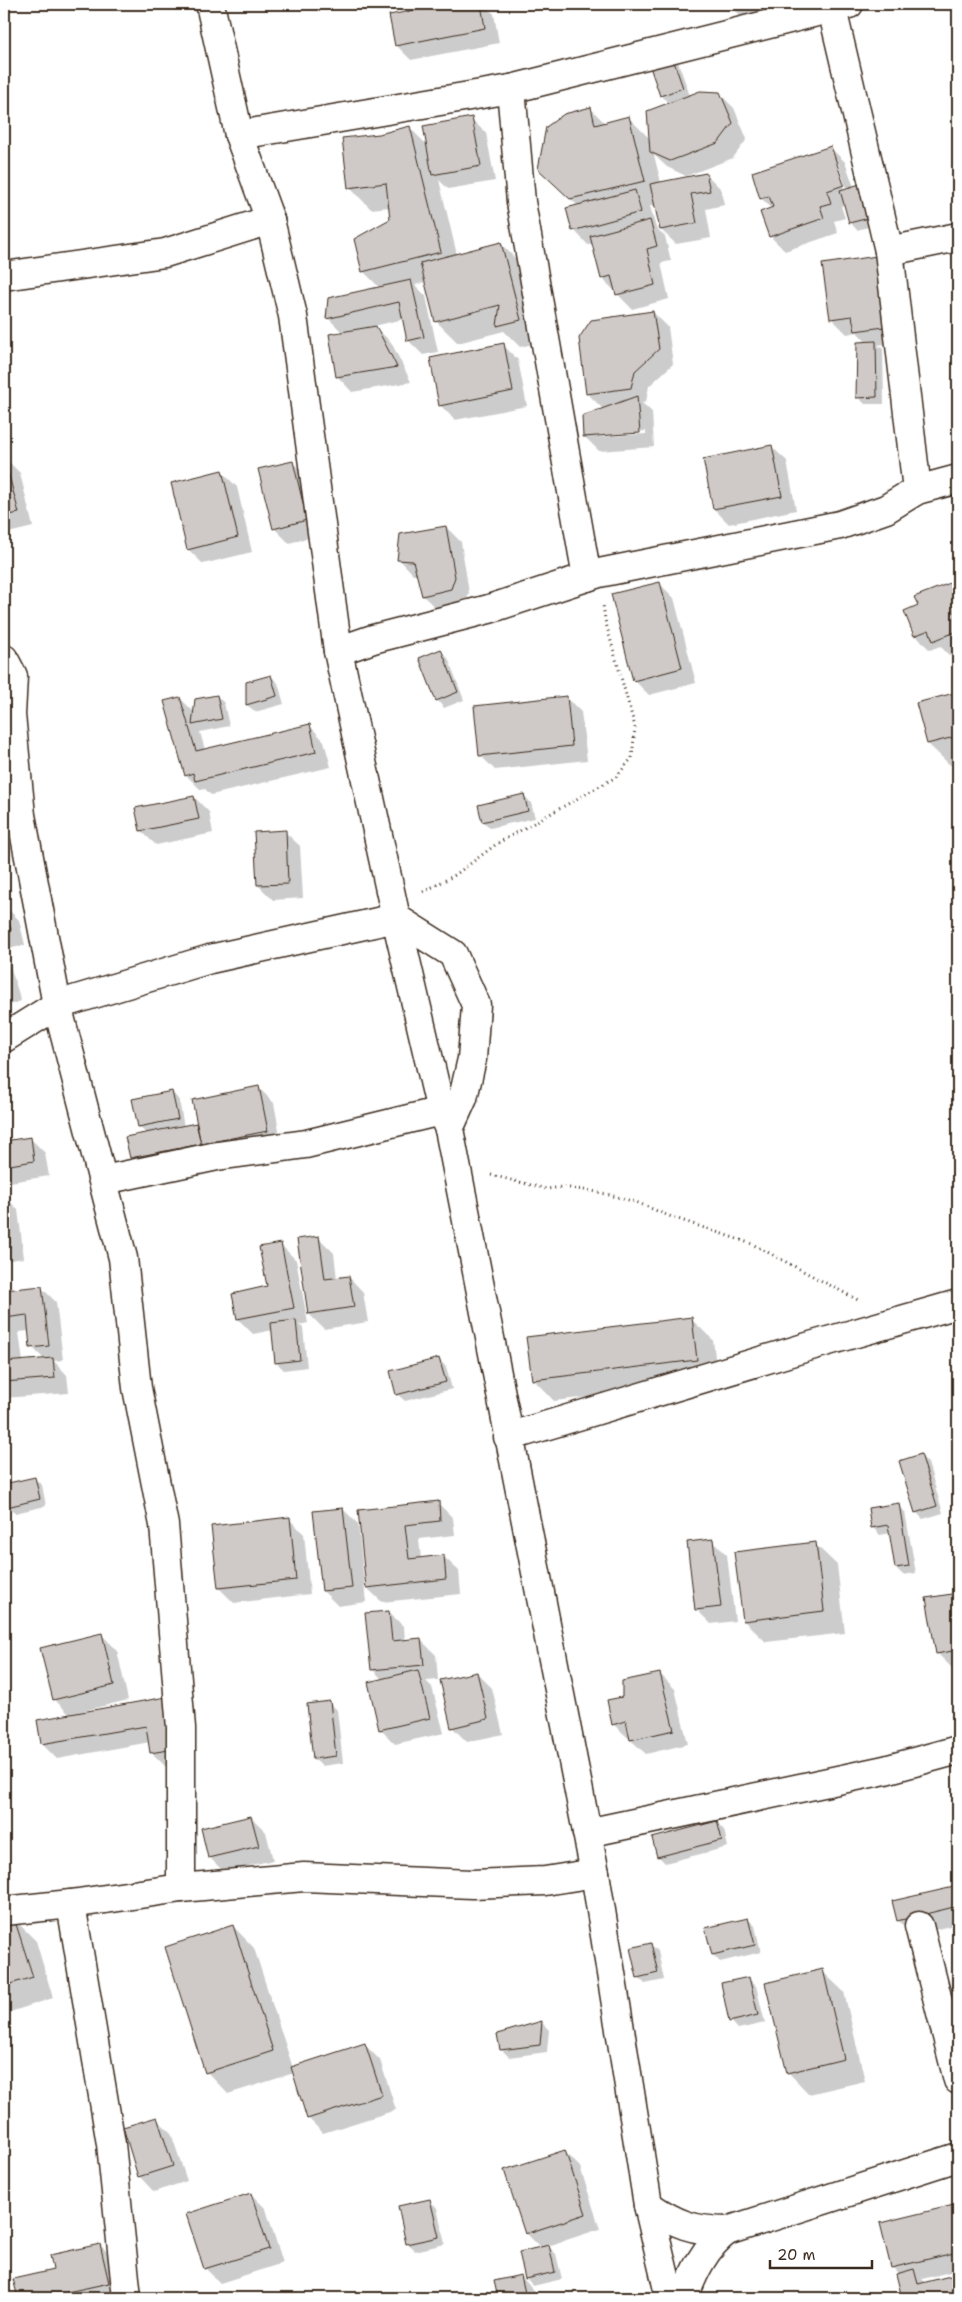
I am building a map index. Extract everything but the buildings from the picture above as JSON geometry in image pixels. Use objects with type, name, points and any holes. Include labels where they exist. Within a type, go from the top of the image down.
[{"type":"street","points":[[210,4],[239,135],[270,220],[293,316],[338,651],[395,912],[456,1168],[595,1873],[648,2205],[670,2298]]},
{"type":"street","points":[[239,135],[511,89],[840,6],[889,251],[917,490]]},
{"type":"street","points":[[511,89],[521,202],[593,575]]},
{"type":"street","points":[[4,276],[165,253],[270,220]]},
{"type":"street","points":[[889,251],[958,237]]},
{"type":"street","points":[[338,651],[374,639],[489,609],[593,575],[840,525],[886,509],[917,490],[958,479]]},
{"type":"street","points":[[4,659],[13,676],[11,715],[12,811],[57,1005],[123,1258],[137,1388],[164,1525],[181,1728],[181,1888]]},
{"type":"street","points":[[4,1038],[57,1005],[210,959],[395,912]]},
{"type":"street","points":[[104,1180],[218,1156],[306,1144],[445,1120],[463,1098],[472,1059],[476,1005],[453,954],[395,912]]},
{"type":"street","points":[[508,1437],[958,1304]]},
{"type":"street","points":[[587,1833],[885,1770],[958,1750]]},
{"type":"street","points":[[4,1911],[70,1904],[181,1888],[304,1877],[472,1884],[545,1881],[595,1873]]},
{"type":"street","points":[[70,1904],[111,2144],[127,2298]]},
{"type":"street","points":[[919,1926],[958,2080]]},
{"type":"street","points":[[648,2205],[670,2221],[689,2227],[728,2231],[958,2157]]},
{"type":"street","points":[[684,2298],[691,2278],[710,2247],[728,2231]]},
{"type":"path","points":[[395,912],[456,875],[498,843],[616,778],[632,758],[635,726],[593,575]]},
{"type":"path","points":[[456,1168],[546,1189],[563,1188],[598,1192],[636,1202],[669,1216],[752,1244],[872,1307],[890,1323]]}]
